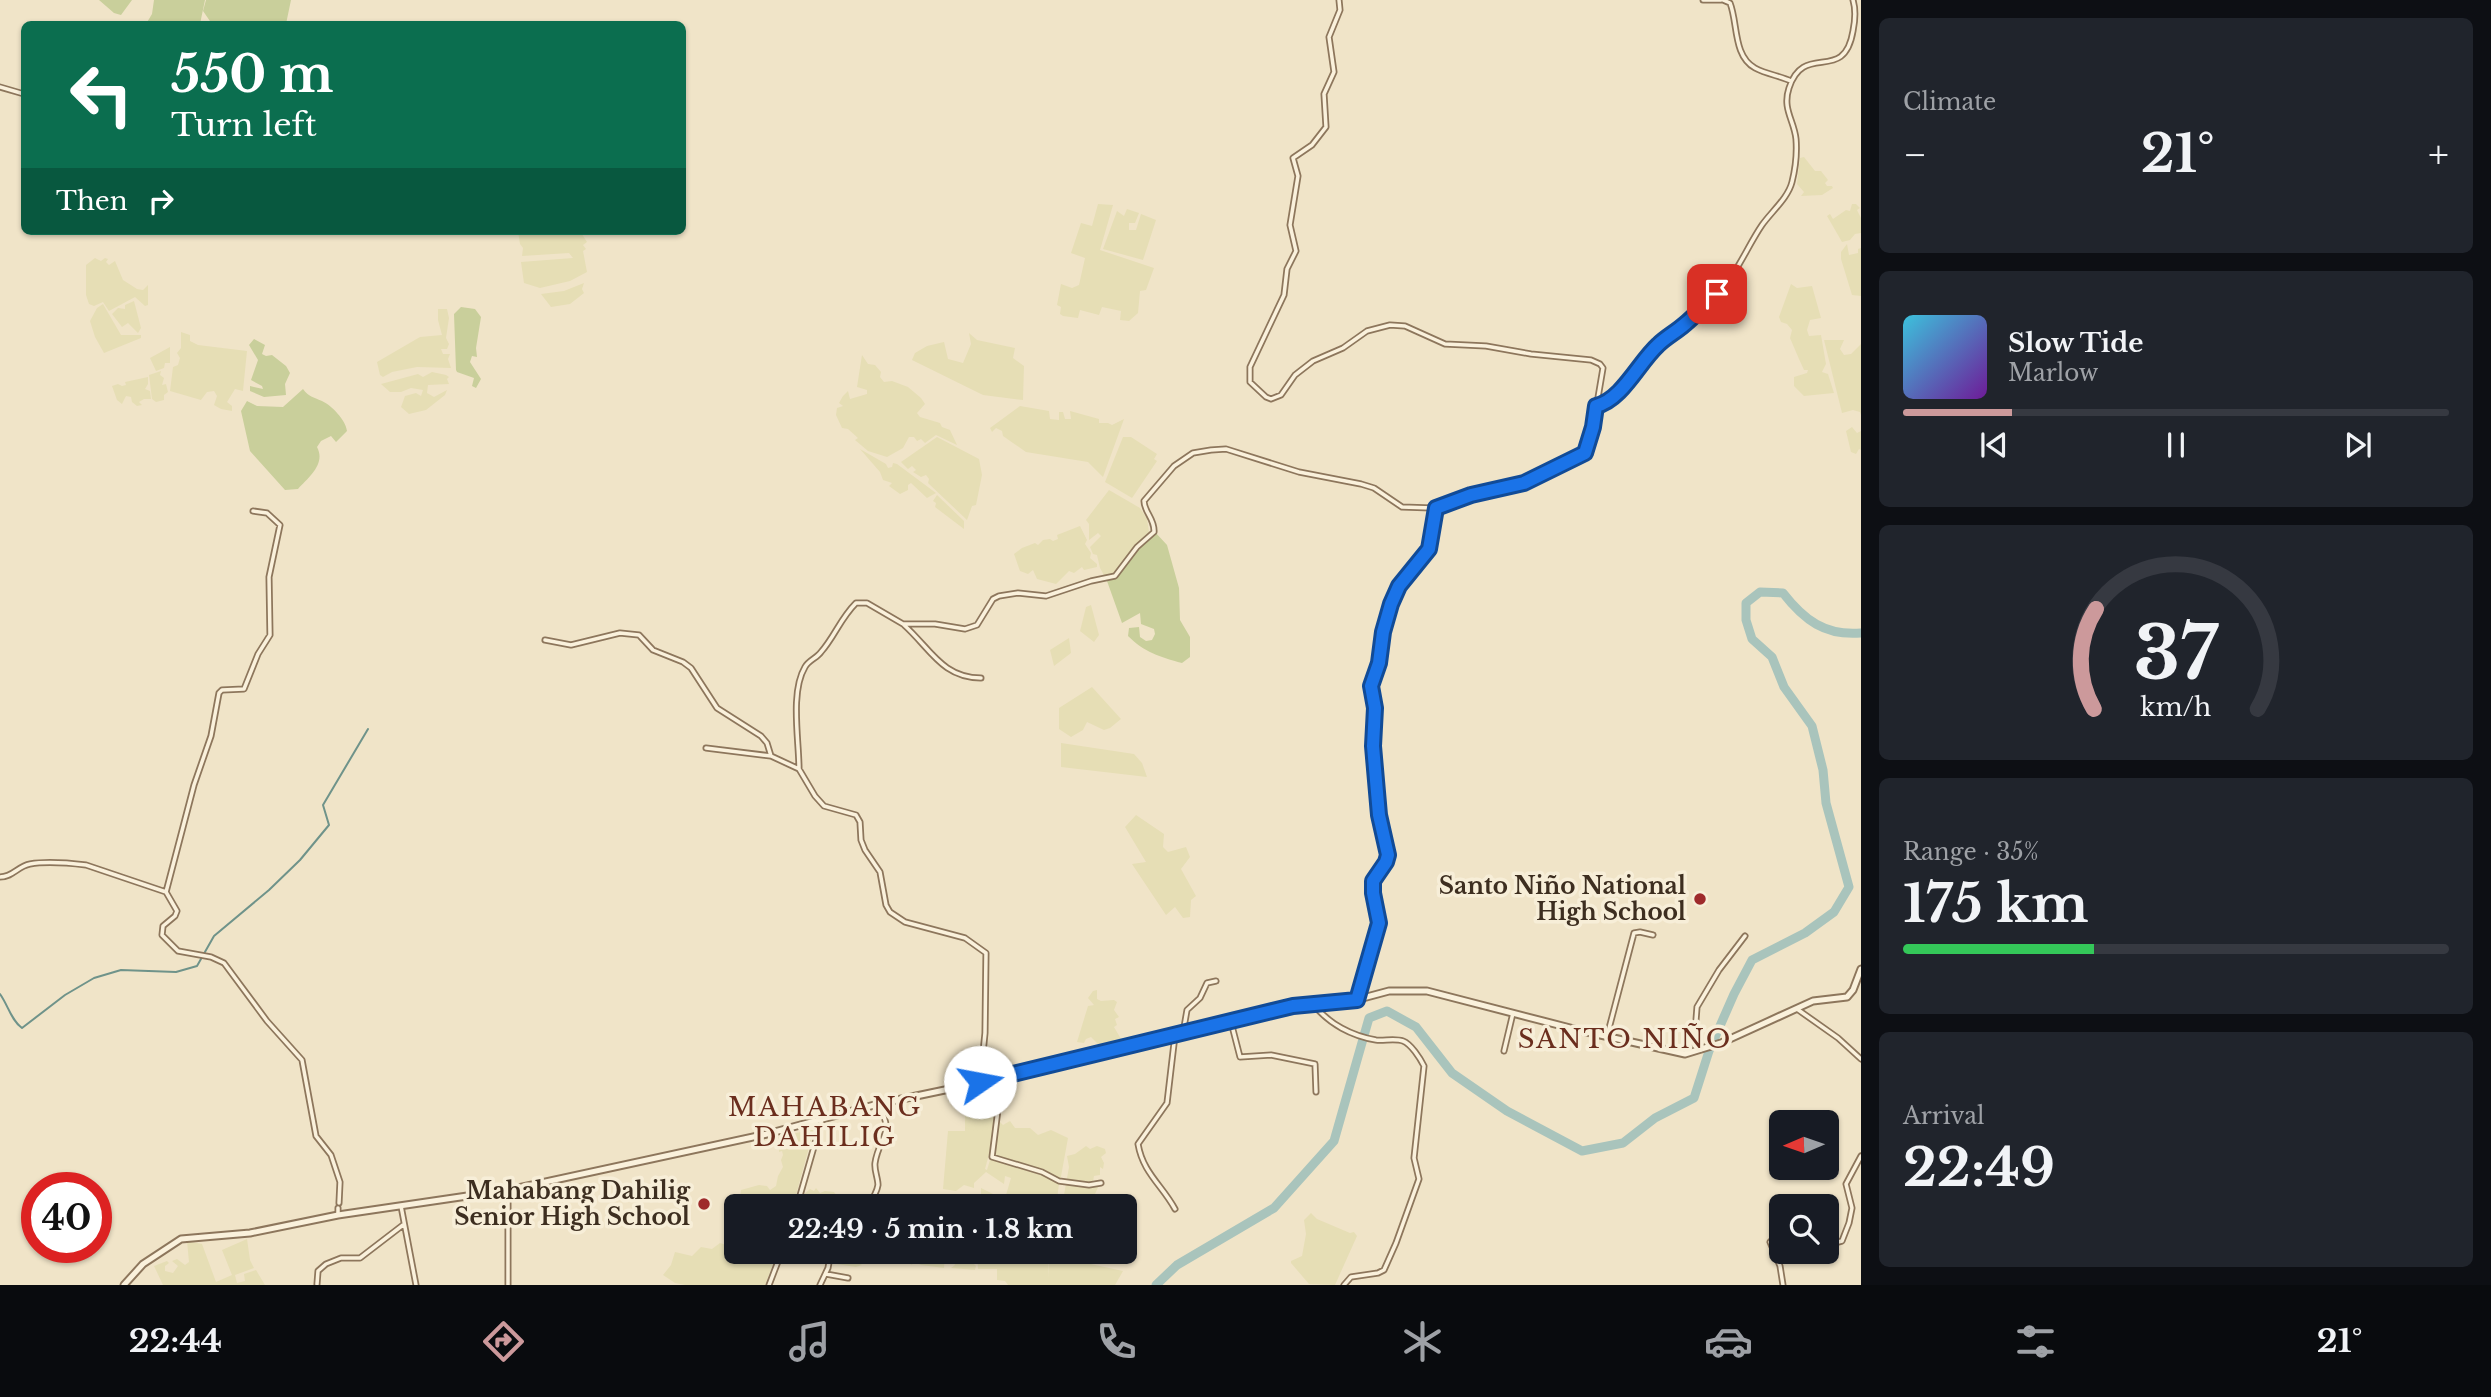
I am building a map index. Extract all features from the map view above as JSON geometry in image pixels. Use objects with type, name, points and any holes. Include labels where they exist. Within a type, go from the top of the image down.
[{"type":"street","points":[[903,624],[972,628],[977,625],[993,599],[999,596],[1018,593],[1046,596],[1115,576],[1137,547],[1154,532],[1154,523],[1144,501],[1174,466],[1193,453],[1226,449],[1299,472],[1374,488],[1402,507],[1436,508],[1471,495],[1524,483],[1580,457],[1587,449],[1603,368],[1596,361],[1486,346],[1446,344],[1397,325],[1367,331],[1343,348],[1312,361],[1295,375],[1276,398],[1266,397],[1250,382],[1250,367],[1284,295],[1287,269],[1296,251],[1290,225],[1298,176],[1293,158],[1315,143],[1324,132],[1326,124],[1324,94],[1334,72],[1329,37],[1339,13],[1339,0]]},
{"type":"street","points":[[1703,0],[1730,3],[1746,62],[1759,70],[1791,81]]},
{"type":"street","points":[[1596,406],[1607,402],[1622,390],[1659,343],[1685,324],[1719,292],[1788,191],[1792,181],[1796,145],[1786,105],[1791,81],[1804,66],[1838,59],[1846,54],[1853,33],[1856,8],[1853,0]]},
{"type":"street","points":[[1856,8],[1861,5]]},
{"type":"street","points":[[0,87],[21,93]]},
{"type":"street","points":[[1357,1000],[1379,923],[1373,881],[1388,855],[1379,815],[1373,746],[1375,708],[1371,686],[1379,663],[1383,632],[1391,604],[1399,586],[1429,549],[1436,508]]},
{"type":"street","points":[[166,892],[194,785],[211,736],[219,693],[222,690],[244,689],[258,654],[270,635],[269,577],[280,525],[267,513],[253,511]]},
{"type":"street","points":[[980,1082],[985,1033],[986,953],[965,938],[905,922],[890,912],[886,905],[880,872],[865,850],[861,840],[860,822],[856,815],[824,806],[799,769],[796,721],[801,675],[807,663],[822,651],[838,624],[856,603],[867,603],[903,624],[949,671],[962,677],[981,678]]},
{"type":"street","points":[[545,640],[571,645],[620,633],[639,635],[653,650],[691,668],[711,702],[761,736],[767,743],[771,756]]},
{"type":"street","points":[[706,748],[771,756],[799,769]]},
{"type":"street","points":[[0,877],[9,877],[28,864],[76,864],[166,892],[177,911],[163,926],[162,935],[178,951],[211,957],[224,963],[267,1021],[302,1060],[316,1136],[331,1155],[339,1178],[338,1215]]},
{"type":"street","points":[[1607,1036],[1634,933],[1653,935]]},
{"type":"street","points":[[1687,1054],[1695,1033],[1697,1007],[1719,970],[1745,936]]},
{"type":"street","points":[[124,1285],[142,1264],[181,1239],[258,1232],[338,1215],[508,1190],[618,1167],[633,1161],[766,1134],[878,1104],[1002,1078],[1293,1006],[1357,1000],[1389,991],[1427,991],[1687,1054],[1721,1043],[1812,1001],[1847,997],[1853,990],[1861,969]]},
{"type":"street","points":[[1183,1033],[1187,1010],[1200,998],[1207,983],[1216,981]]},
{"type":"street","points":[[1314,1004],[1332,1023],[1358,1034],[1374,1039],[1407,1042],[1424,1066],[1414,1158],[1419,1179],[1384,1270],[1351,1277],[1344,1285]]},
{"type":"street","points":[[1797,1009],[1838,1038],[1861,1059]]},
{"type":"street","points":[[1504,1051],[1513,1013]]},
{"type":"street","points":[[1231,1022],[1240,1057],[1271,1055],[1315,1064],[1315,1092]]},
{"type":"street","points":[[1175,1035],[1167,1103],[1138,1144],[1151,1177],[1175,1209]]},
{"type":"street","points":[[1002,1078],[992,1157],[1042,1171],[1059,1181],[1089,1185],[1101,1183]]},
{"type":"street","points":[[874,1194],[878,1185],[875,1162],[886,1127],[878,1104]]},
{"type":"street","points":[[800,1194],[822,1119]]},
{"type":"street","points":[[1839,1242],[1844,1237],[1852,1210],[1846,1184],[1861,1157]]},
{"type":"street","points":[[508,1190],[508,1285]]},
{"type":"street","points":[[401,1206],[416,1285]]},
{"type":"street","points":[[317,1284],[318,1271],[326,1264],[341,1258],[360,1258],[403,1225]]},
{"type":"street","points":[[769,1285],[777,1264]]},
{"type":"street","points":[[820,1285],[827,1274],[829,1264]]},
{"type":"street","points":[[1779,1264],[1783,1285]]},
{"type":"street","points":[[827,1274],[848,1278]]},
{"type":"shaded area","points":[[1804,157],[1815,171],[1821,171],[1828,180],[1825,183],[1827,186],[1833,188],[1822,195],[1801,196],[1804,192],[1797,184],[1800,158]]},
{"type":"shaded area","points":[[1098,204],[1113,205],[1100,250],[1154,268],[1146,290],[1140,291],[1138,313],[1129,321],[1120,320],[1121,311],[1102,307],[1099,315],[1080,310],[1078,318],[1063,316],[1060,314],[1061,307],[1057,305],[1061,284],[1072,288],[1079,285],[1085,258],[1071,253],[1081,223],[1092,226]]},
{"type":"shaded area","points":[[1852,204],[1860,208],[1857,210],[1861,218],[1861,233],[1842,242],[1827,216],[1830,214],[1833,219],[1846,210],[1850,211]]},
{"type":"shaded area","points":[[1127,209],[1139,213],[1135,223],[1129,223],[1129,230],[1136,230],[1141,214],[1156,220],[1143,260],[1103,249],[1117,211],[1124,216]]},
{"type":"shaded area","points":[[519,235],[583,235],[587,242],[583,245],[586,249],[583,251],[587,272],[570,281],[540,288],[524,283],[521,262],[573,258],[569,253],[522,256],[523,248]]},
{"type":"shaded area","points":[[1847,244],[1849,255],[1858,253],[1861,248],[1861,296],[1852,295],[1841,259],[1841,252]]},
{"type":"shaded area","points":[[95,258],[101,261],[108,259],[106,262],[109,265],[115,261],[123,280],[137,289],[143,290],[148,285],[148,305],[145,306],[135,297],[109,311],[103,302],[94,306],[89,304],[86,295],[86,265]]},
{"type":"shaded area","points":[[584,283],[584,293],[570,304],[551,307],[541,294],[564,291]]},
{"type":"shaded area","points":[[1791,284],[1797,288],[1812,286],[1821,318],[1810,320],[1807,330],[1809,336],[1821,335],[1826,364],[1822,372],[1828,374],[1834,393],[1804,396],[1794,386],[1794,377],[1807,373],[1808,370],[1804,370],[1790,338],[1792,330],[1781,322],[1779,317]]},
{"type":"shaded area","points":[[134,301],[141,328],[138,333],[128,323],[122,327],[112,314],[118,308],[125,309],[125,305]]},
{"type":"shaded area","points":[[103,304],[121,335],[141,335],[141,338],[104,353],[90,321],[97,308]]},
{"type":"shaded area","points":[[438,309],[447,309],[449,318],[446,338],[449,344],[447,349],[441,349],[443,354],[450,354],[448,359],[451,368],[417,367],[392,372],[383,377],[380,375],[377,362],[420,337],[442,335]]},
{"type":"shaded area","points":[[181,332],[190,335],[190,341],[198,345],[247,351],[243,391],[235,389],[227,402],[232,406],[232,411],[214,405],[217,396],[214,391],[207,392],[201,400],[170,391],[173,367],[178,365],[180,358],[177,353],[181,348]]},
{"type":"shaded area","points":[[969,333],[977,340],[1015,348],[1013,358],[1024,366],[1023,400],[983,395],[912,360],[915,353],[927,346],[944,342],[948,359],[963,363],[971,344]]},
{"type":"shaded area","points":[[1824,340],[1844,340],[1840,349],[1844,355],[1851,354],[1861,344],[1861,415],[1853,410],[1842,413]]},
{"type":"shaded area","points":[[170,347],[170,363],[165,363],[164,368],[156,371],[150,358]]},
{"type":"shaded area","points":[[862,355],[868,364],[875,365],[881,372],[880,377],[884,382],[892,381],[908,387],[921,398],[925,404],[917,413],[920,417],[940,423],[942,427],[950,430],[957,445],[936,435],[925,443],[921,439],[917,441],[914,437],[909,437],[903,448],[887,457],[868,451],[855,440],[858,438],[848,429],[842,428],[836,415],[837,408],[843,406],[839,403],[843,396],[848,391],[850,399],[867,394],[867,390],[857,387]]},
{"type":"shaded area","points":[[161,371],[160,375],[164,378],[162,385],[166,384],[168,392],[164,395],[164,400],[156,402],[152,399],[149,375]]},
{"type":"shaded area","points":[[432,372],[449,377],[449,384],[428,385],[427,393],[434,397],[447,390],[445,395],[426,410],[409,414],[401,407],[405,396],[416,393],[421,396],[423,390],[411,388],[390,392],[381,384],[418,374],[423,377]]},
{"type":"shaded area","points":[[148,377],[145,389],[150,391],[151,399],[144,399],[139,402],[142,405],[137,406],[131,397],[126,396],[122,404],[117,400],[112,386],[126,385],[125,382]]},
{"type":"shaded area","points":[[1020,406],[1049,411],[1050,419],[1059,420],[1059,412],[1063,412],[1065,419],[1071,419],[1070,411],[1099,419],[1099,423],[1112,425],[1124,419],[1103,477],[1088,462],[1026,452],[1003,436],[1002,431],[996,428],[992,432],[990,428]]},
{"type":"shaded area","points":[[1852,427],[1857,433],[1861,431],[1861,450],[1856,454],[1851,452],[1846,431]]},
{"type":"shaded area","points":[[937,437],[979,459],[982,475],[976,505],[972,506],[967,520],[928,483],[926,475],[921,477],[913,472],[916,470],[912,466],[908,469],[901,462]]},
{"type":"shaded area","points":[[1123,437],[1131,437],[1157,454],[1154,459],[1157,461],[1132,498],[1105,482]]},
{"type":"shaded area","points":[[860,449],[886,464],[888,468],[892,467],[893,463],[897,464],[936,493],[927,498],[911,483],[908,490],[900,494],[889,486],[892,483],[883,480],[880,472]]},
{"type":"shaded area","points":[[1109,490],[1140,508],[1147,519],[1149,532],[1131,550],[1118,570],[1105,577],[1097,555],[1093,554],[1090,547],[1101,536],[1098,533],[1089,540],[1089,524],[1086,520]]},
{"type":"shaded area","points":[[937,495],[964,521],[964,529],[935,507],[936,503],[933,501]]},
{"type":"shaded area","points":[[1080,526],[1087,540],[1085,544],[1091,553],[1090,558],[1097,567],[1084,570],[1082,567],[1074,573],[1069,571],[1056,584],[1037,579],[1033,570],[1028,574],[1020,571],[1014,554],[1022,548],[1035,543],[1038,545],[1043,540],[1053,541],[1058,539],[1057,535]]},
{"type":"shaded area","points":[[1091,605],[1099,635],[1094,642],[1080,631],[1086,607]]},
{"type":"shaded area","points":[[1069,638],[1071,653],[1054,666],[1050,650]]},
{"type":"shaded area","points":[[1092,687],[1121,719],[1104,730],[1087,722],[1083,730],[1071,737],[1059,729],[1059,708]]},
{"type":"shaded area","points":[[1061,743],[1134,754],[1142,763],[1147,777],[1061,767]]},
{"type":"shaded area","points":[[1136,815],[1164,834],[1163,847],[1168,852],[1186,847],[1190,857],[1181,869],[1196,896],[1191,900],[1190,917],[1183,918],[1175,907],[1166,915],[1132,864],[1146,862],[1125,827]]},
{"type":"shaded area","points":[[1097,990],[1097,999],[1117,1002],[1114,1010],[1119,1017],[1115,1019],[1117,1025],[1114,1027],[1121,1039],[1116,1045],[1102,1048],[1091,1037],[1084,1043],[1077,1042],[1088,1006],[1094,1005],[1088,998]]},
{"type":"shaded area","points":[[996,1089],[995,1103],[991,1103],[991,1106],[995,1107],[992,1143],[985,1169],[987,1170],[990,1160],[993,1160],[997,1119],[1003,1125],[1010,1121],[1015,1128],[1030,1128],[1038,1135],[1051,1130],[1068,1138],[1060,1182],[1034,1170],[999,1162],[1044,1176],[1059,1184],[1058,1194],[1006,1194],[1011,1178],[1005,1176],[1004,1184],[986,1172],[974,1183],[974,1188],[964,1185],[956,1191],[943,1189],[948,1131],[965,1131],[965,1099],[954,1098],[954,1094],[968,1090]]},
{"type":"shaded area","points":[[814,1129],[796,1194],[740,1194],[741,1190],[759,1185],[767,1186],[770,1190],[776,1186],[783,1167],[783,1155],[782,1151],[779,1152],[779,1146],[772,1143],[774,1138]]},
{"type":"shaded area","points":[[1086,1146],[1090,1149],[1097,1146],[1105,1149],[1106,1153],[1101,1157],[1103,1169],[1100,1167],[1100,1175],[1094,1176],[1093,1182],[1100,1183],[1095,1194],[1064,1194],[1069,1167],[1067,1156]]},
{"type":"shaded area","points":[[816,1188],[820,1193],[825,1191],[836,1194],[804,1194],[810,1189],[814,1191]]},
{"type":"shaded area","points":[[981,1188],[993,1194],[981,1194]]},
{"type":"shaded area","points":[[1311,1213],[1317,1219],[1350,1233],[1354,1232],[1357,1236],[1335,1285],[1309,1284],[1291,1263],[1302,1256],[1306,1234],[1304,1220]]},
{"type":"shaded area","points":[[247,1239],[254,1268],[235,1275],[237,1283],[245,1281],[244,1274],[256,1270],[265,1285],[163,1285],[154,1266],[167,1261],[169,1263],[165,1266],[165,1271],[173,1273],[178,1266],[172,1261],[177,1259],[185,1265],[189,1262],[187,1241],[202,1244],[216,1282],[232,1275],[222,1250]]},
{"type":"shaded area","points":[[720,1243],[724,1244],[724,1264],[773,1264],[765,1285],[685,1285],[675,1283],[663,1275],[671,1265],[675,1252],[692,1256],[701,1247],[712,1249]]},
{"type":"shaded area","points":[[836,1264],[862,1265],[856,1267]]},
{"type":"shaded area","points":[[919,1264],[944,1264],[944,1268]]},
{"type":"shaded area","points":[[978,1264],[1048,1264],[1048,1278],[1049,1264],[1091,1264],[1123,1271],[1115,1285],[1008,1285],[1005,1281],[997,1280],[997,1269],[978,1269]]},
{"type":"shaded area","points":[[955,1265],[976,1266],[975,1270],[951,1268]]},
{"type":"green space","points":[[99,0],[132,0],[121,15],[114,13]]},
{"type":"green space","points":[[154,0],[205,0],[201,21],[148,21]]},
{"type":"green space","points":[[206,0],[291,0],[287,21],[210,21],[203,11]]},
{"type":"green space","points":[[461,307],[475,309],[481,317],[477,357],[472,356],[470,362],[481,379],[476,388],[472,386],[474,378],[456,370],[454,314]]},
{"type":"green space","points":[[254,339],[265,345],[262,354],[272,355],[286,366],[290,373],[285,384],[286,395],[264,397],[250,391],[250,386],[263,389],[251,380],[258,360],[249,345]]},
{"type":"green space","points":[[303,389],[334,409],[347,431],[336,442],[331,436],[321,441],[317,447],[319,459],[315,470],[298,489],[285,490],[250,451],[241,411],[247,401],[257,406],[283,407]]},
{"type":"green space","points":[[1155,532],[1167,545],[1179,588],[1180,620],[1190,637],[1190,657],[1182,663],[1153,653],[1128,636],[1129,628],[1139,627],[1140,637],[1146,641],[1152,640],[1155,634],[1154,629],[1141,624],[1140,613],[1122,623],[1107,581],[1113,578],[1129,557]]},
{"type":"waterway","points":[[1156,1285],[1177,1265],[1274,1208],[1334,1141],[1369,1018],[1387,1011],[1416,1027],[1452,1073],[1507,1111],[1582,1151],[1623,1143],[1655,1118],[1694,1098],[1709,1051],[1752,960],[1805,933],[1834,912],[1849,887],[1826,803],[1823,770],[1812,726],[1784,687],[1772,657],[1752,639],[1746,620],[1746,603],[1760,592],[1783,593],[1799,611],[1816,624],[1837,632],[1861,633]]},
{"type":"waterway","points":[[0,994],[22,1028],[65,995],[94,978],[121,970],[176,972],[197,966],[214,936],[269,890],[300,860],[329,825],[323,805],[368,729]]},
{"type":"place","name":"Santo Niño National High School","points":[[1700,899]]},
{"type":"place","name":"Mahabang Dahilig Senior High School","points":[[704,1204]]},
{"type":"district","name":"SANTO NIÑO","points":[[1625,1039]]},
{"type":"district","name":"MAHABANG DAHILIG","points":[[825,1122]]},
{"type":"route","points":[[980,1082],[1293,1006],[1357,1000],[1379,923],[1373,881],[1388,855],[1379,815],[1373,746],[1376,718],[1371,686],[1379,663],[1383,632],[1391,604],[1399,586],[1429,549],[1436,508],[1471,495],[1524,483],[1580,457],[1587,449],[1596,406],[1607,402],[1622,390],[1659,343],[1685,324],[1717,294]]}]
